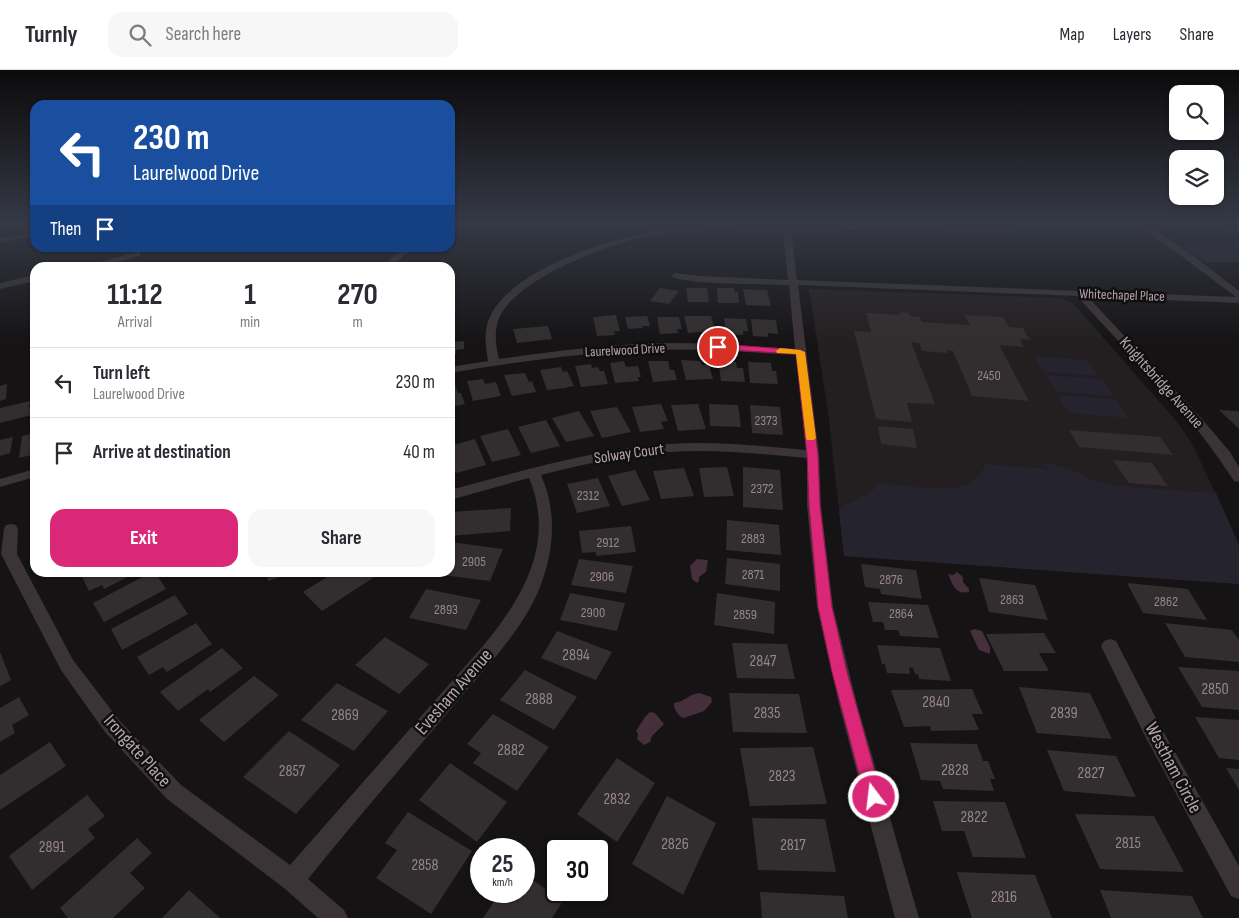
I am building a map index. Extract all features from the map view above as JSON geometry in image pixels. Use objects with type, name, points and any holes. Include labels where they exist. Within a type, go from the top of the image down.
[{"type":"street","points":[[494,362],[491,328],[496,315],[518,289],[561,264]]},
{"type":"street","points":[[790,264],[813,455],[818,542],[829,629],[907,918]]},
{"type":"street","points":[[1199,264],[1239,295]]},
{"type":"street","name":"Whitechapel Place","points":[[675,276],[1239,300]]},
{"type":"street","points":[[0,286],[30,279]]},
{"type":"street","name":"Knightsbridge Avenue","points":[[1079,293],[1198,422],[1225,455],[1239,478]]},
{"type":"street","name":"Laurelwood Drive","points":[[455,369],[574,352],[648,347],[718,347],[800,352]]},
{"type":"street","name":"Solway Court","points":[[455,494],[607,455],[670,448],[730,447],[813,455]]},
{"type":"street","name":"Evesham Avenue","points":[[292,880],[499,639],[528,594],[542,556],[546,526],[538,482],[533,473]]},
{"type":"street","points":[[0,483],[30,474]]},
{"type":"street","name":"Irongate Place","points":[[11,529],[9,554],[67,664],[112,726],[174,792],[292,880],[336,918]]},
{"type":"street","name":"Westham Circle","points":[[1110,646],[1151,728],[1239,888]]},
{"type":"shaded area","points":[[809,289],[1059,298],[1073,303],[1179,424],[1193,446],[1239,545],[1239,584],[844,556],[828,412]]},
{"type":"shaded area","points":[[1033,356],[1087,360],[1099,376],[1043,372]]},
{"type":"shaded area","points":[[1046,375],[1102,379],[1114,396],[1056,392]]},
{"type":"shaded area","points":[[1057,395],[1115,399],[1128,418],[1068,413]]},
{"type":"shaded area","points":[[1044,462],[1070,469],[1093,480],[1114,486],[1216,493],[1239,545],[1239,584],[844,556],[839,509],[872,491],[879,483],[939,489],[951,488],[974,481],[985,464],[1048,469]]},
{"type":"shaded area","points":[[697,559],[708,560],[706,572],[699,577],[697,583],[692,579],[690,566]]},
{"type":"shaded area","points":[[957,572],[963,577],[963,582],[969,589],[969,592],[958,591],[953,585],[948,574],[953,575]]},
{"type":"shaded area","points":[[974,629],[982,631],[990,647],[990,654],[979,650],[970,631]]},
{"type":"shaded area","points":[[699,693],[711,697],[712,702],[704,711],[684,718],[680,716],[675,710],[674,703]]},
{"type":"shaded area","points":[[650,712],[655,713],[664,724],[652,736],[650,742],[644,745],[637,739],[638,734],[636,731]]},
{"type":"building","points":[[660,288],[679,291],[669,304],[650,301]]},
{"type":"building","points":[[686,288],[707,288],[709,302],[688,302]]},
{"type":"building","points":[[717,288],[734,288],[734,292],[738,292],[739,303],[718,303]]},
{"type":"building","points":[[743,289],[767,290],[771,306],[746,305]]},
{"type":"building","points":[[899,312],[920,317],[922,322],[970,325],[965,315],[1003,317],[1009,327],[1023,328],[1030,340],[1020,339],[1024,347],[999,345],[1029,401],[972,396],[953,351],[946,350],[948,353],[922,351],[919,343],[911,342],[935,404],[907,403],[912,422],[876,419],[854,331],[871,332],[866,313],[900,315]]},
{"type":"building","points":[[616,315],[620,331],[614,331],[615,335],[597,336],[593,317]]},
{"type":"building","points":[[647,316],[650,326],[628,329],[625,317]]},
{"type":"building","points":[[684,316],[711,316],[714,327],[710,327],[710,331],[688,333]]},
{"type":"building","points":[[657,317],[679,317],[682,329],[677,329],[678,333],[660,334]]},
{"type":"building","points":[[724,318],[746,319],[748,331],[743,331],[743,335],[726,334]]},
{"type":"building","points":[[751,319],[776,320],[778,334],[768,333],[768,337],[753,336]]},
{"type":"building","points":[[548,326],[552,339],[517,343],[513,329]]},
{"type":"building","points":[[464,341],[464,349],[456,350],[455,354],[455,342]]},
{"type":"building","points":[[681,360],[700,361],[702,365],[709,365],[713,379],[686,380]]},
{"type":"building","points":[[624,361],[626,367],[638,366],[641,377],[638,377],[639,381],[615,383],[610,363]]},
{"type":"building","points":[[648,361],[668,361],[670,370],[674,370],[677,380],[653,382]]},
{"type":"building","points":[[718,361],[736,362],[737,368],[743,368],[745,382],[721,381]]},
{"type":"building","points":[[748,362],[771,363],[772,371],[776,371],[778,384],[750,383]]},
{"type":"building","points":[[591,364],[592,368],[598,367],[600,371],[604,371],[608,384],[581,387],[575,366]]},
{"type":"building","points":[[561,367],[563,372],[567,371],[574,386],[547,390],[540,370]]},
{"type":"building","points":[[525,373],[529,382],[532,381],[536,392],[512,396],[504,375]]},
{"type":"building","points":[[483,379],[485,384],[496,382],[501,396],[473,401],[467,381]]},
{"type":"building","points":[[7,384],[6,399],[0,401],[0,386]]},
{"type":"building","points":[[455,384],[458,393],[461,393],[465,404],[455,406]]},
{"type":"building","points":[[30,401],[30,415],[0,423],[0,408]]},
{"type":"building","points":[[661,404],[668,421],[661,422],[664,429],[640,432],[632,407]]},
{"type":"building","points":[[698,404],[706,429],[678,431],[671,405]]},
{"type":"building","points":[[709,404],[738,405],[741,427],[710,426]]},
{"type":"building","points":[[750,405],[780,407],[783,435],[752,433]]},
{"type":"building","points":[[617,407],[631,432],[602,438],[590,411]]},
{"type":"building","points":[[1219,410],[1239,411],[1239,429]]},
{"type":"building","points":[[579,411],[594,436],[566,442],[552,418]]},
{"type":"building","points":[[546,420],[560,446],[531,453],[518,427]]},
{"type":"building","points":[[878,426],[913,429],[917,448],[881,444]]},
{"type":"building","points":[[508,429],[521,455],[492,462],[480,436]]},
{"type":"building","points":[[1069,430],[1160,437],[1173,455],[1079,447]]},
{"type":"building","points":[[30,434],[30,455],[19,458],[22,436]]},
{"type":"building","points":[[13,437],[10,453],[0,456],[0,440]]},
{"type":"building","points":[[475,439],[486,465],[456,473],[455,445]]},
{"type":"building","points":[[1113,460],[1152,463],[1168,486],[1129,483]]},
{"type":"building","points":[[727,467],[734,496],[704,497],[699,468]]},
{"type":"building","points":[[743,467],[780,470],[783,510],[743,507]]},
{"type":"building","points":[[684,468],[694,496],[661,499],[653,471]]},
{"type":"building","points":[[635,470],[650,500],[622,506],[608,476]]},
{"type":"building","points":[[598,478],[610,506],[577,513],[567,484]]},
{"type":"building","points":[[511,508],[510,531],[455,536],[455,512]]},
{"type":"building","points":[[727,520],[779,525],[781,555],[726,550]]},
{"type":"building","points":[[631,526],[636,552],[596,556],[596,552],[582,553],[579,531]]},
{"type":"building","points":[[455,543],[503,549],[490,581],[455,577]]},
{"type":"building","points":[[727,558],[780,564],[780,591],[725,584]]},
{"type":"building","points":[[579,559],[633,566],[626,593],[571,585]]},
{"type":"building","points":[[861,564],[916,570],[922,599],[881,594],[880,589],[865,587]]},
{"type":"building","points":[[82,577],[127,577],[104,589],[102,585],[89,591]]},
{"type":"building","points":[[142,577],[158,577],[166,589],[104,622],[93,603]]},
{"type":"building","points":[[267,577],[280,577],[268,581]]},
{"type":"building","points":[[327,577],[373,578],[322,611],[303,592]]},
{"type":"building","points":[[979,578],[1035,585],[1048,620],[989,612]]},
{"type":"building","points":[[1127,583],[1188,589],[1207,620],[1143,613]]},
{"type":"building","points":[[426,589],[481,600],[466,630],[409,618]]},
{"type":"building","points":[[570,593],[625,603],[617,631],[560,620]]},
{"type":"building","points":[[717,593],[775,602],[774,634],[714,625]]},
{"type":"building","points":[[175,595],[188,614],[122,650],[111,629]]},
{"type":"building","points":[[868,602],[928,605],[939,638],[900,636],[898,630],[885,630],[883,622],[873,622]]},
{"type":"building","points":[[196,623],[212,644],[167,672],[163,667],[149,675],[137,657]]},
{"type":"building","points":[[1165,623],[1232,630],[1239,640],[1239,662],[1185,657]]},
{"type":"building","points":[[557,631],[612,652],[596,680],[541,658]]},
{"type":"building","points":[[1044,633],[1056,653],[1039,653],[1049,671],[1004,671],[986,634]]},
{"type":"building","points":[[385,637],[429,664],[399,694],[355,665]]},
{"type":"building","points":[[732,643],[787,644],[795,679],[737,678]]},
{"type":"building","points":[[877,645],[940,648],[951,681],[919,679],[918,674],[915,674],[913,668],[909,667],[910,674],[887,673],[885,664],[882,664]]},
{"type":"building","points":[[222,648],[243,668],[210,692],[208,689],[178,711],[160,692]]},
{"type":"building","points":[[0,652],[11,680],[0,686]]},
{"type":"building","points":[[1178,667],[1239,671],[1239,710],[1202,707]]},
{"type":"building","points":[[525,670],[577,697],[554,730],[500,700]]},
{"type":"building","points":[[254,676],[279,695],[224,742],[199,720]]},
{"type":"building","points":[[337,683],[388,711],[354,751],[301,720]]},
{"type":"building","points":[[1019,687],[1090,693],[1112,739],[1037,733]]},
{"type":"building","points":[[972,689],[983,714],[972,714],[979,730],[931,731],[930,726],[904,727],[891,690]]},
{"type":"building","points":[[729,693],[799,694],[807,733],[733,732]]},
{"type":"building","points":[[19,697],[29,715],[12,725],[15,733],[0,742],[0,708]]},
{"type":"building","points":[[493,714],[549,747],[517,791],[473,763],[481,753],[467,744]]},
{"type":"building","points":[[1195,717],[1239,720],[1239,760],[1219,758]]},
{"type":"building","points":[[289,731],[340,765],[296,814],[243,777]]},
{"type":"building","points":[[50,742],[66,766],[0,810],[0,775]]},
{"type":"building","points":[[910,743],[977,744],[983,761],[988,761],[995,779],[990,779],[994,791],[943,789],[940,781],[921,780]]},
{"type":"building","points":[[813,747],[827,804],[750,806],[740,748]]},
{"type":"building","points":[[1047,750],[1116,756],[1136,797],[1064,791]]},
{"type":"building","points":[[617,758],[655,783],[617,842],[577,814]]},
{"type":"building","points":[[450,763],[507,802],[480,838],[471,838],[419,800]]},
{"type":"building","points":[[1226,768],[1239,769],[1239,790]]},
{"type":"building","points":[[87,795],[105,816],[88,829],[95,838],[32,890],[9,856]]},
{"type":"building","points":[[667,796],[716,823],[683,895],[632,864]]},
{"type":"building","points":[[933,801],[1005,802],[1026,858],[973,857],[964,831],[942,831]]},
{"type":"building","points":[[408,812],[470,850],[470,854],[431,914],[376,878],[397,850],[385,843]]},
{"type":"building","points":[[1075,814],[1154,816],[1184,872],[1100,869]]},
{"type":"building","points":[[752,818],[825,819],[836,872],[758,870]]},
{"type":"building","points":[[137,838],[152,853],[130,873],[145,888],[113,918],[68,918],[60,908]]},
{"type":"building","points":[[957,872],[1035,875],[1052,918],[972,918]]},
{"type":"building","points":[[535,882],[545,889],[545,903],[562,903],[552,918],[483,918],[493,903],[535,903]]},
{"type":"building","points":[[189,890],[220,918],[162,918]]},
{"type":"building","points":[[1100,890],[1192,896],[1203,918],[1111,918]]},
{"type":"building","points":[[760,892],[844,896],[848,918],[762,918]]},
{"type":"slow traffic","points":[[780,351],[800,352],[811,438]]},
{"type":"route","points":[[718,347],[800,352],[813,455],[814,506],[825,607],[848,704],[874,797]]}]
